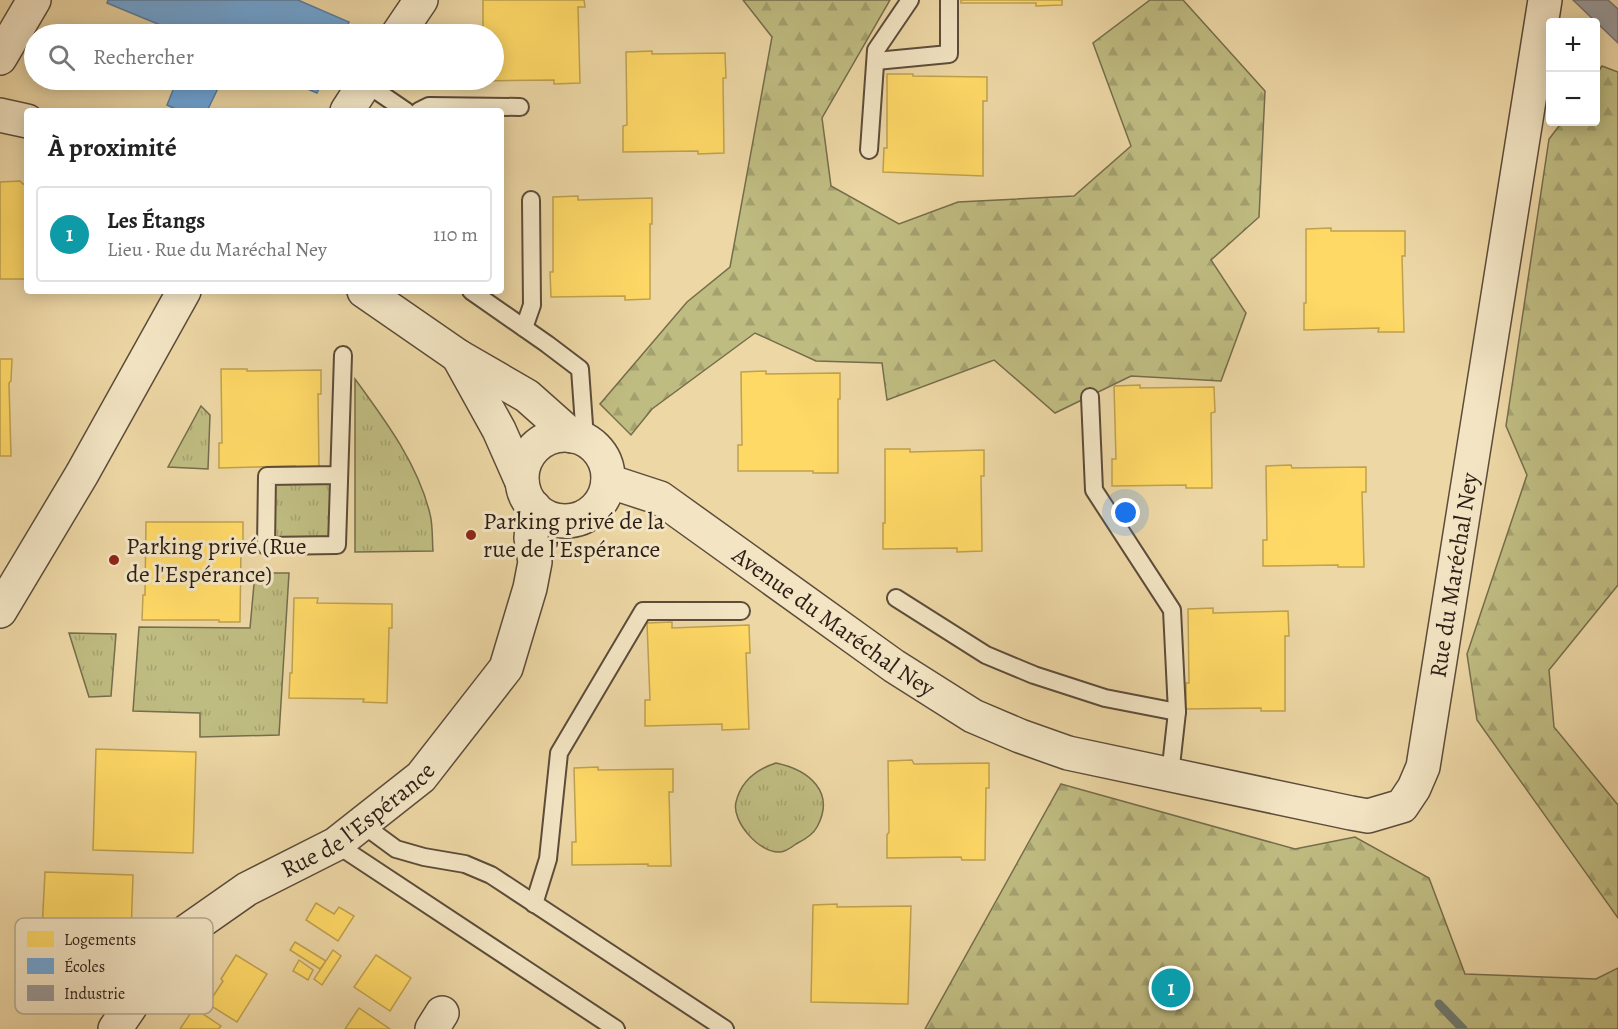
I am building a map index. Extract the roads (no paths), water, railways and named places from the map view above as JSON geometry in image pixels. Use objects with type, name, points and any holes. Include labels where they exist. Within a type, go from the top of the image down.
[{"type":"street","points":[[0,58],[34,0]]},
{"type":"street","points":[[405,24],[421,0]]},
{"type":"street","name":"Rue du Maréchal Ney","points":[[1068,753],[1368,816],[1402,806],[1414,788],[1423,767],[1545,0]]},
{"type":"street","points":[[348,108],[360,90]]},
{"type":"street","points":[[0,115],[24,120]]},
{"type":"street","points":[[0,611],[82,474],[182,294]]},
{"type":"street","name":"Rue de l'Espérance","points":[[368,294],[458,356],[527,396],[578,437]]},
{"type":"street","name":"Rue de l'Espérance","points":[[206,918],[247,889],[336,844],[421,777],[506,668],[530,588],[535,562],[528,495],[499,430],[458,356]]},
{"type":"street","points":[[559,436],[578,437],[595,447],[602,457],[607,468],[608,481],[605,495],[597,507],[586,516],[558,521],[545,516],[528,495],[523,470],[528,457],[536,447],[547,440],[559,436]]},
{"type":"street","name":"Avenue du Maréchal Ney","points":[[608,481],[660,498],[894,666],[973,716],[1068,753]]},
{"type":"street","points":[[535,562],[573,520]]},
{"type":"street","name":"Rue de l'Espérance","points":[[115,1029],[125,1014]]},
{"type":"lane","points":[[869,150],[876,50],[910,0]]},
{"type":"lane","points":[[876,61],[949,54],[949,0]]},
{"type":"lane","points":[[378,90],[402,108]]},
{"type":"lane","points":[[425,108],[429,106],[520,107]]},
{"type":"lane","points":[[524,328],[532,305],[531,200]]},
{"type":"lane","points":[[475,294],[580,369],[578,437]]},
{"type":"lane","points":[[339,475],[267,476],[266,546],[337,545],[343,355]]},
{"type":"lane","points":[[1090,397],[1094,490],[1172,610],[1177,712],[1170,775]]},
{"type":"lane","points":[[896,598],[986,655],[1034,675],[1105,698],[1177,712]]},
{"type":"lane","points":[[534,904],[548,859],[559,753],[643,611],[741,612]]},
{"type":"lane","points":[[362,824],[396,849],[424,857],[465,864],[491,875],[725,1029]]},
{"type":"lane","points":[[336,844],[616,1029]]},
{"type":"waterway","points":[[1439,1004],[1463,1029]]},
{"type":"place","name":"Parking privé de la rue de l'Espérance","points":[[471,535]]},
{"type":"place","name":"Parking privé (Rue de l'Espérance)","points":[[114,560]]},
{"type":"place","name":"Les Étangs","points":[[1171,988]]}]
